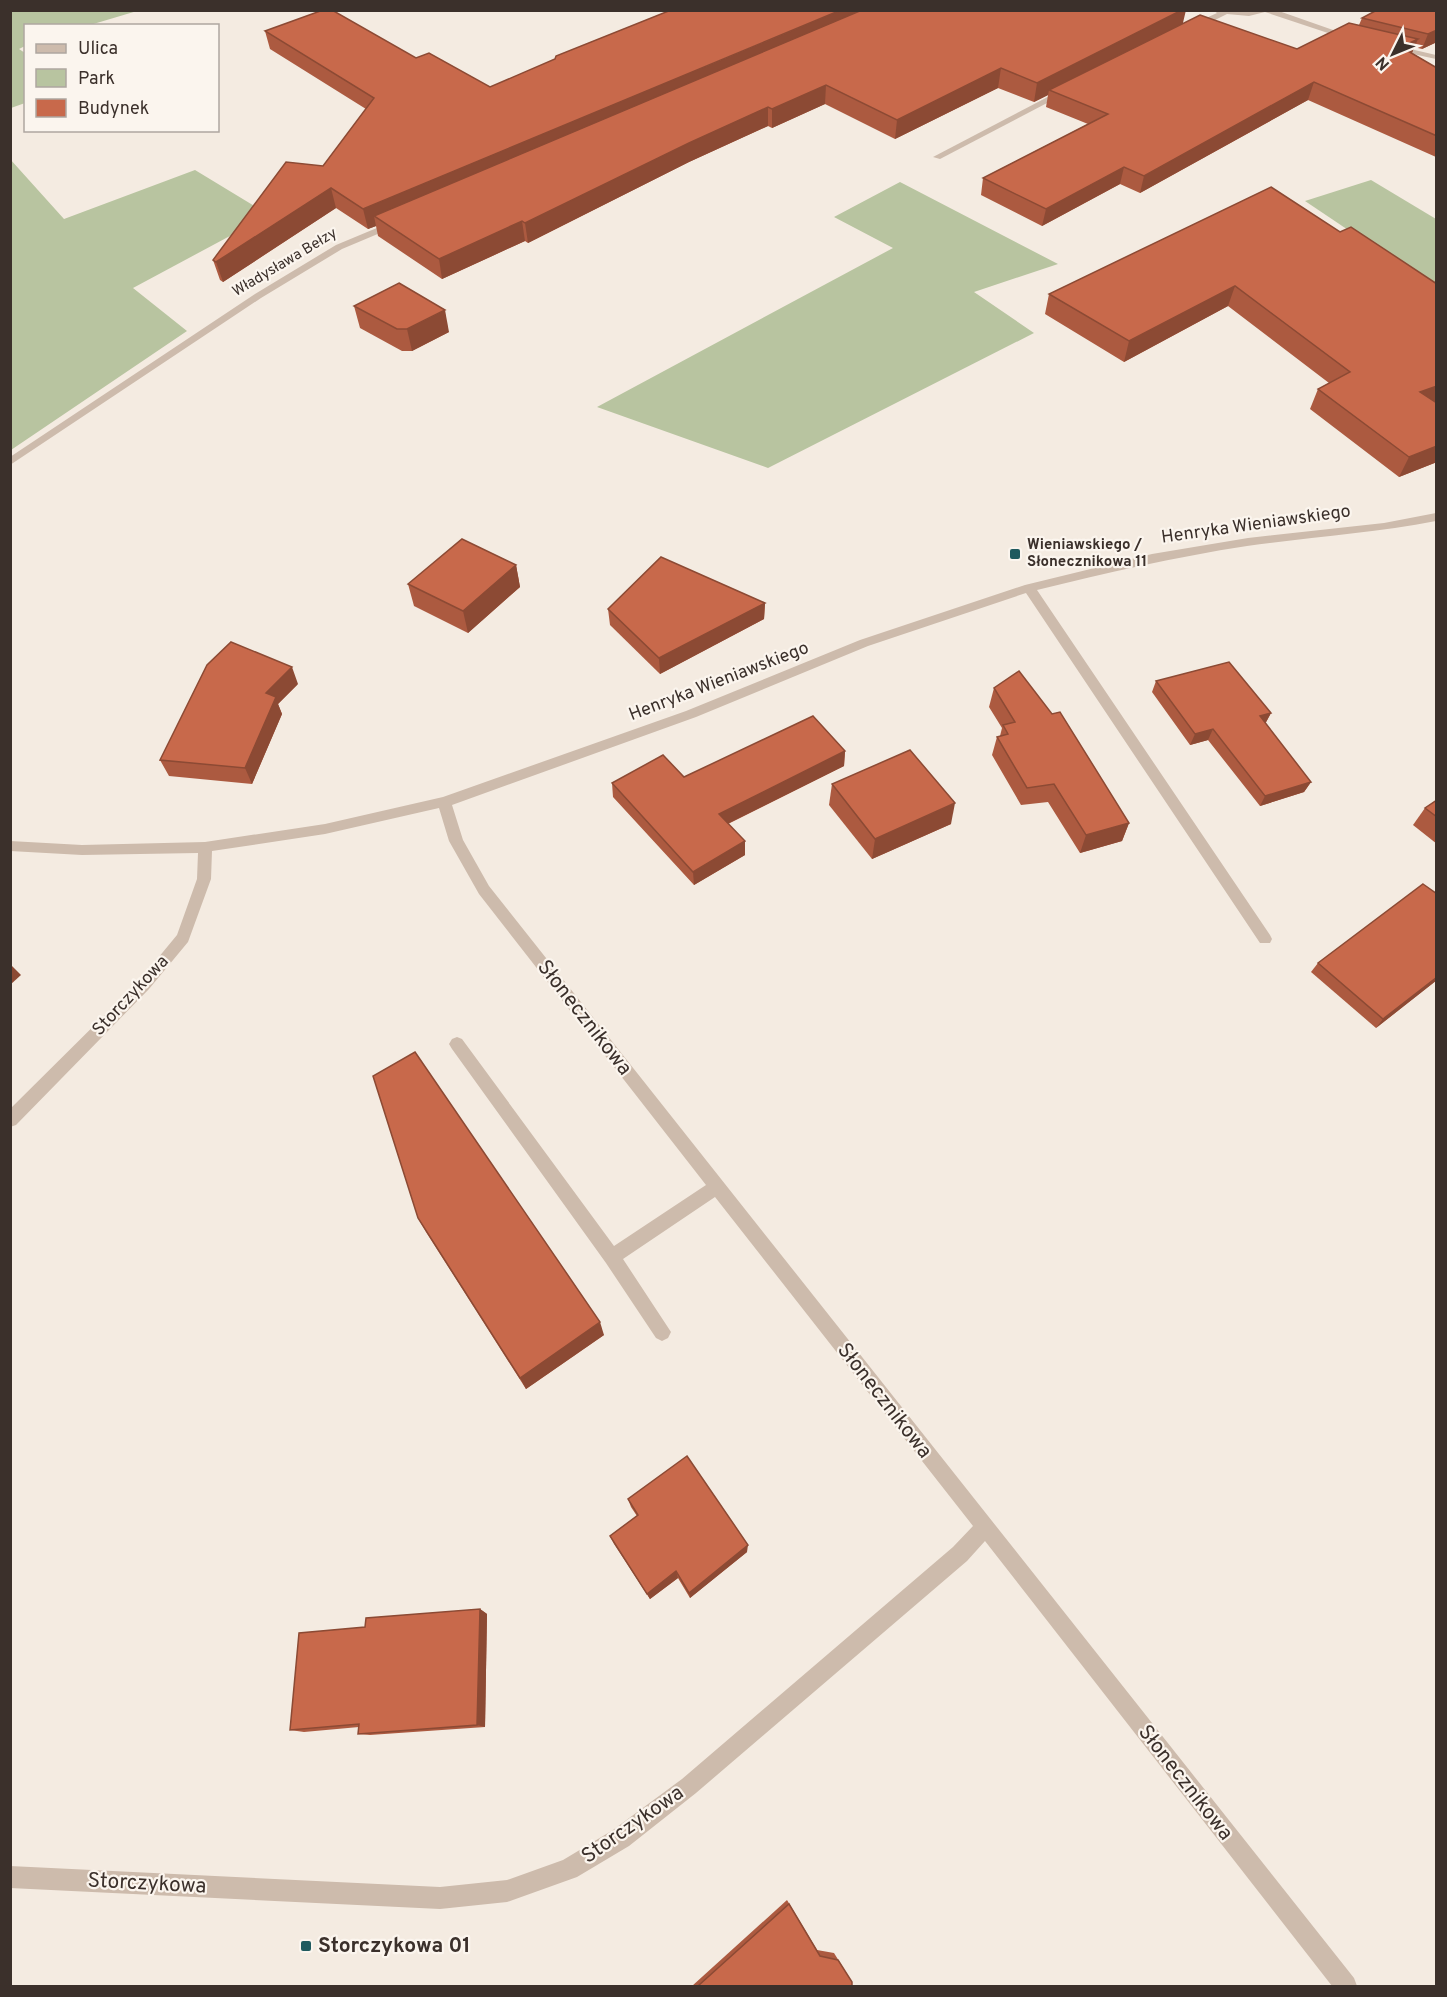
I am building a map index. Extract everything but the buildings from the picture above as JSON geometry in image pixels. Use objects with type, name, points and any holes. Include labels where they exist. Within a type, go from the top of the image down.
[{"type":"street","points":[[1212,10],[1249,14],[1265,10],[1323,30],[1363,40]]},
{"type":"street","points":[[1190,29],[1224,13]]},
{"type":"street","points":[[1386,46],[1437,57]]},
{"type":"street","points":[[937,157],[1070,89]]},
{"type":"street","name":"Władysława Bełzy","points":[[10,462],[258,296],[339,247],[405,219]]},
{"type":"street","name":"Henryka Wieniawskiego","points":[[10,846],[82,850],[205,847],[325,829],[444,802],[691,714],[864,644],[1029,588],[1152,558],[1248,542],[1384,527],[1437,517]]},
{"type":"street","points":[[1029,588],[1265,939]]},
{"type":"street","name":"Słonecznikowa","points":[[444,802],[456,841],[476,879],[1346,1986]]},
{"type":"street","name":"Storczykowa","points":[[10,1120],[144,985],[183,938],[204,879],[205,847]]},
{"type":"street","points":[[457,1044],[612,1257],[663,1332]]},
{"type":"street","points":[[612,1257],[716,1187]]},
{"type":"street","name":"Storczykowa","points":[[10,1877],[441,1898],[507,1891],[569,1869],[621,1838],[689,1786],[960,1554],[984,1528]]},
{"type":"green space","points":[[11,10],[137,11],[93,24],[24,24],[24,46],[19,49],[24,52],[24,103],[11,108]]},
{"type":"green space","points":[[10,159],[64,219],[195,170],[269,215],[133,288],[187,331],[11,450]]},
{"type":"green space","points":[[1371,180],[1436,219],[1436,289],[1305,201]]},
{"type":"green space","points":[[900,182],[1058,264],[974,292],[1034,333],[768,468],[597,407],[893,248],[834,217]]},
{"type":"place","name":"Wieniawskiego / Słonecznikowa 11","points":[[1015,554]]},
{"type":"place","name":"Storczykowa 01","points":[[306,1946]]}]
